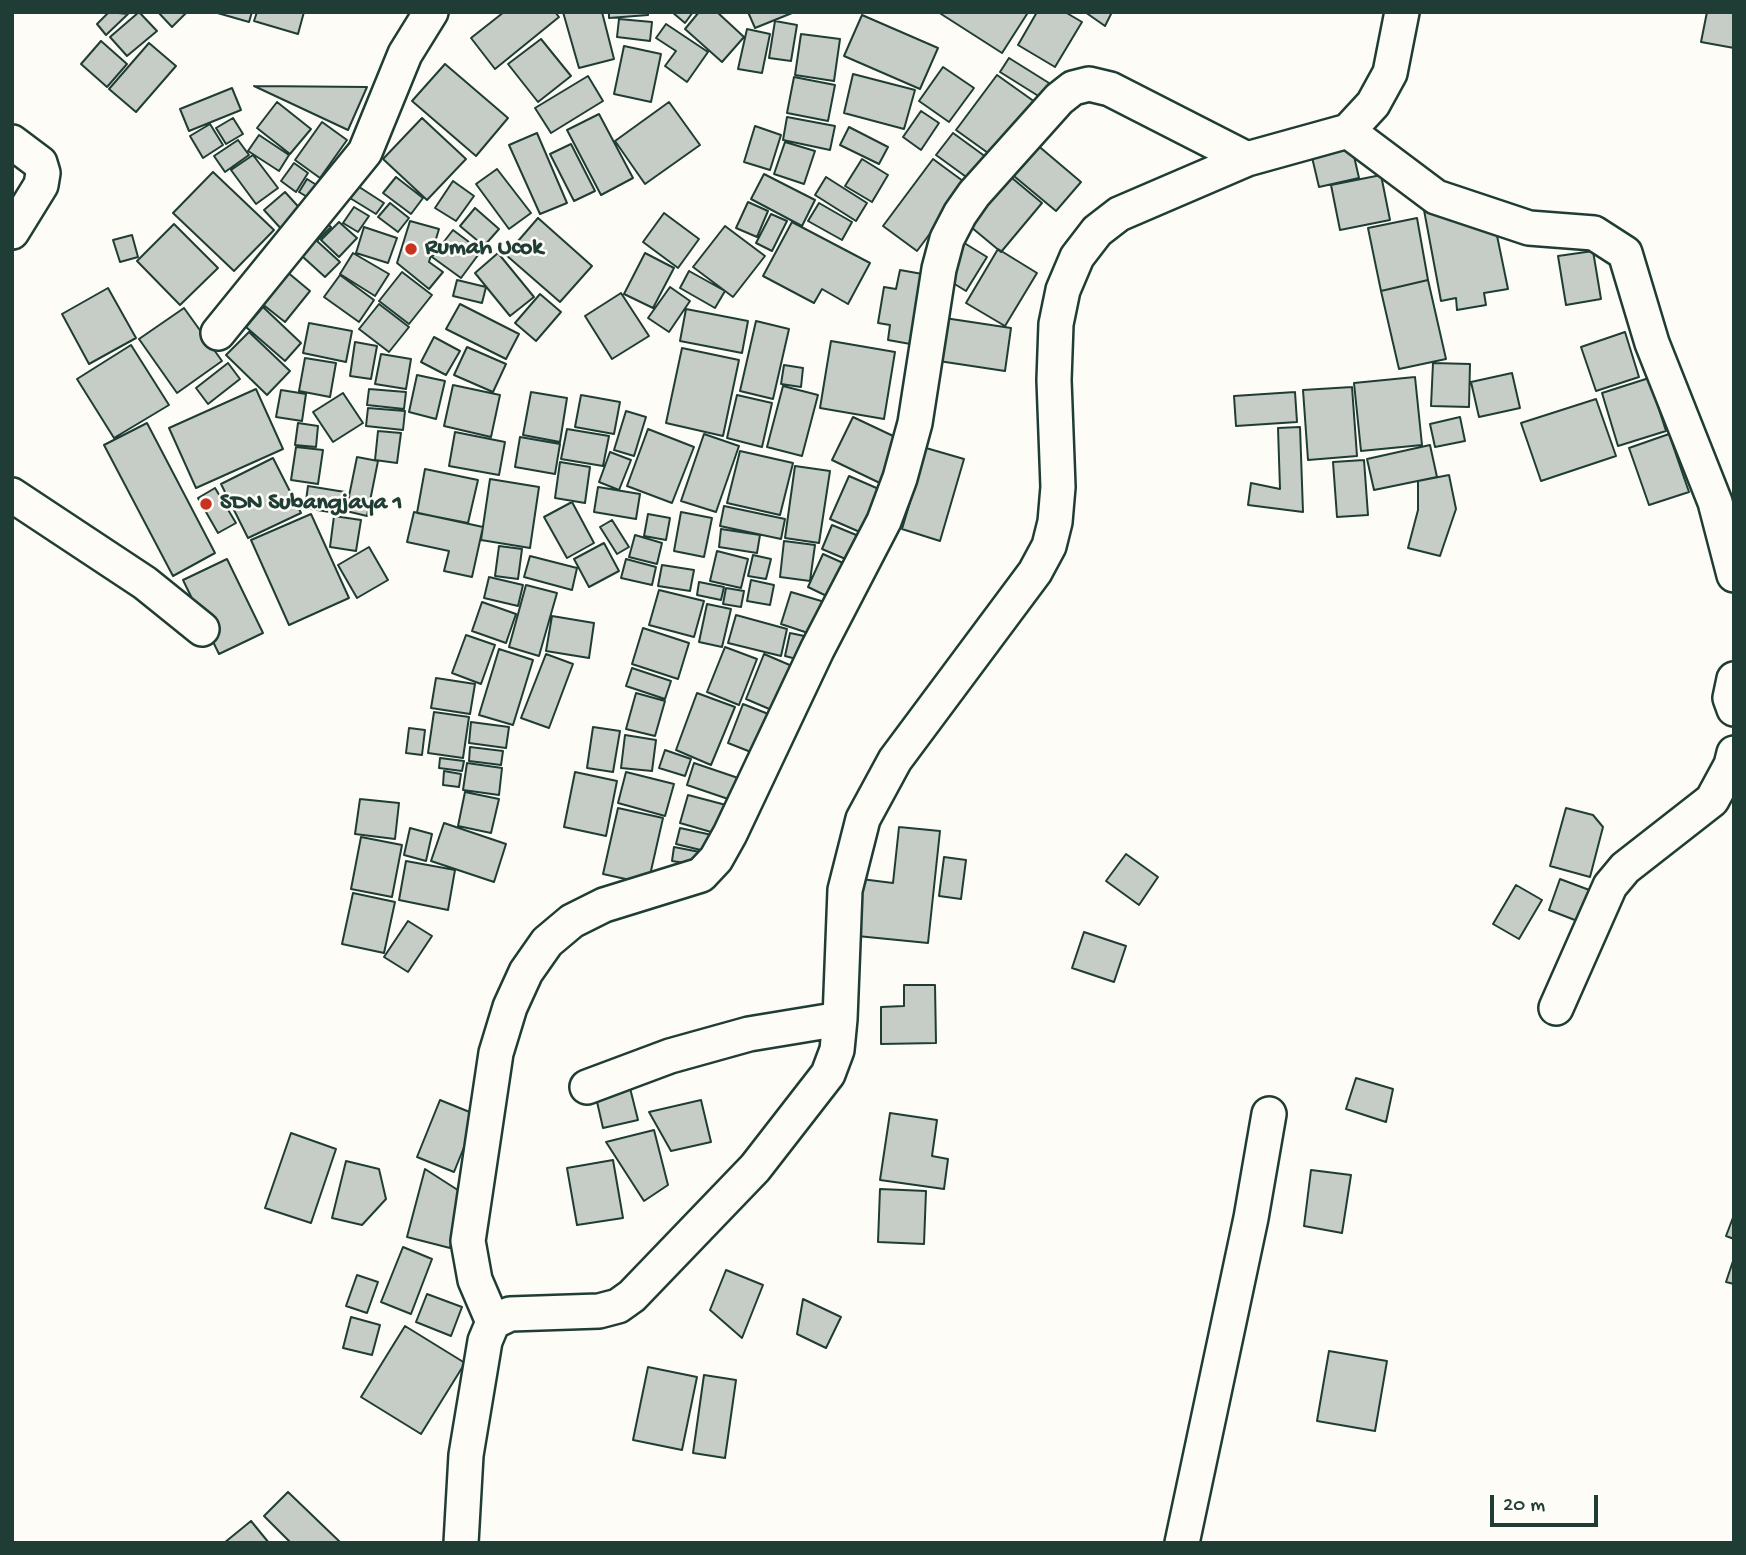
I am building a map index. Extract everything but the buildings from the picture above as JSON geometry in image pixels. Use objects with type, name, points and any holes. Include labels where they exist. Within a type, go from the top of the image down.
[{"type":"street","points":[[218,332],[365,152],[405,54],[431,12]]},
{"type":"street","points":[[493,1322],[510,1314],[599,1311],[618,1306],[632,1296],[755,1168],[828,1074],[837,1051],[840,1020],[845,890],[863,819],[895,760],[1035,572],[1049,546],[1055,522],[1058,487],[1054,380],[1056,324],[1063,290],[1077,257],[1097,231],[1119,214],[1247,159],[1348,131],[1373,104],[1390,73],[1402,12]]},
{"type":"street","points":[[461,1543],[466,1455],[483,1351],[493,1322],[472,1271],[468,1241],[496,1053],[510,1007],[526,972],[547,942],[572,921],[604,905],[701,875],[716,859],[817,650],[884,521],[900,478],[915,424],[939,269],[947,239],[974,194],[1059,99],[1073,88],[1089,83],[1110,89],[1247,159]]},
{"type":"street","points":[[1348,131],[1436,197],[1529,228],[1594,233],[1625,253],[1652,343],[1714,502],[1734,575]]},
{"type":"street","points":[[12,142],[28,150],[40,163],[43,173],[41,184],[12,232]]},
{"type":"street","points":[[12,495],[145,583],[202,629]]},
{"type":"street","points":[[1734,679],[1730,698],[1734,709]]},
{"type":"street","points":[[1556,1008],[1609,886],[1625,868],[1712,800],[1731,765],[1734,753]]},
{"type":"street","points":[[587,1087],[670,1056],[749,1034],[840,1020]]},
{"type":"street","points":[[1182,1543],[1251,1219],[1269,1114]]},
{"type":"place","name":"Rumah Ucok","points":[[411,249]]},
{"type":"place","name":"SDN Subangjaya 1","points":[[206,504]]}]
